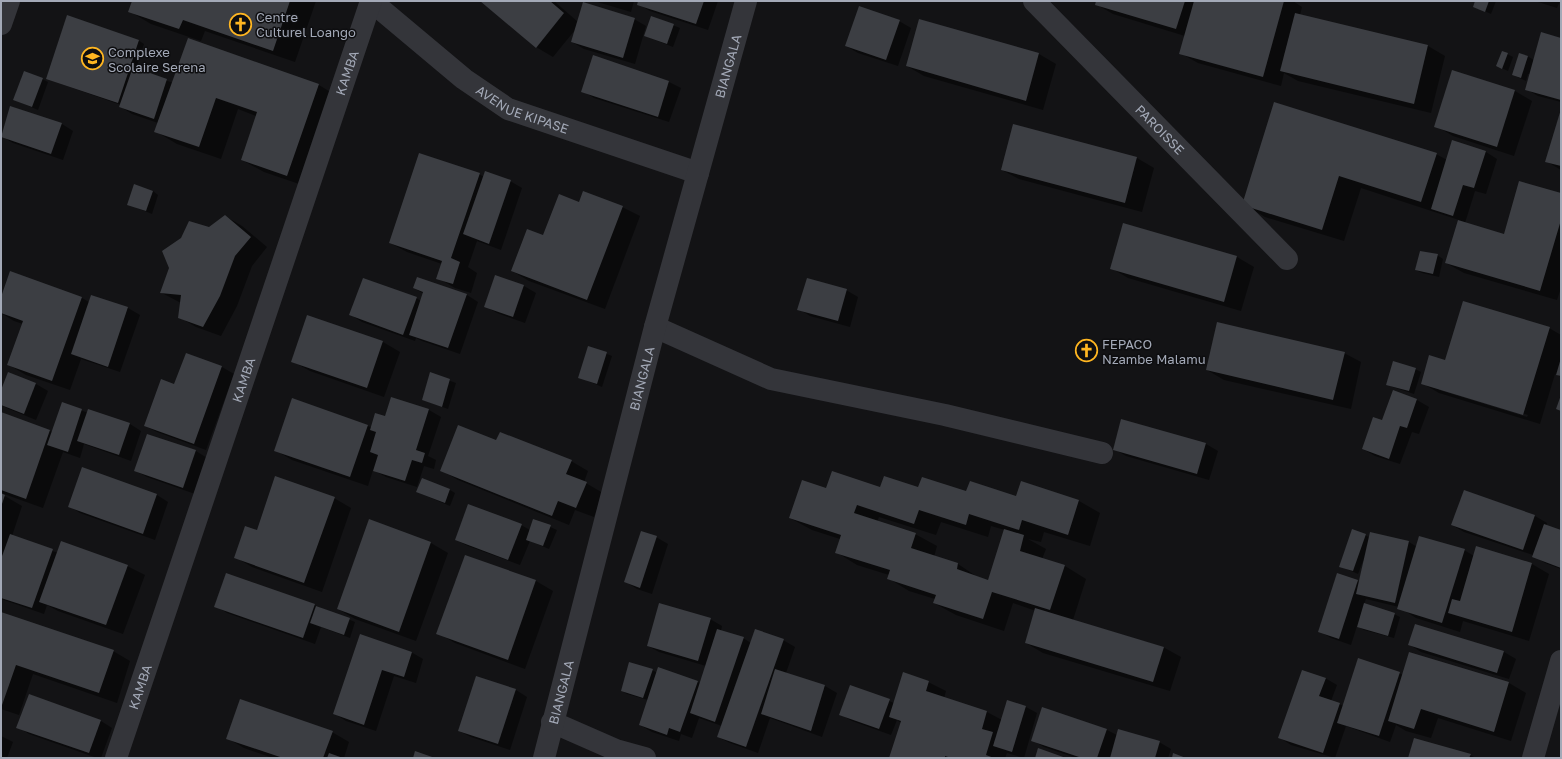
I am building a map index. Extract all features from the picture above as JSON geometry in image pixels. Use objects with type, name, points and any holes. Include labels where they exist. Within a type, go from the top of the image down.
[{"type":"street","points":[[1,24],[9,1]]},
{"type":"street","name":"AVENUE KIPASE","points":[[371,1],[464,79],[508,109],[698,174]]},
{"type":"street","name":"KAMBA","points":[[116,758],[371,1]]},
{"type":"street","name":"BIANGALA","points":[[544,758],[552,722],[655,327],[746,1]]},
{"type":"street","name":"PAROISSE","points":[[1034,1],[1287,259]]},
{"type":"street","points":[[655,327],[771,379],[946,415],[1102,453]]},
{"type":"street","points":[[1533,758],[1561,661]]},
{"type":"street","points":[[552,722],[616,750],[645,758]]},
{"type":"building","name":"Centre Culturel Loango","points":[[132,1],[290,1],[273,51],[183,20],[179,29],[128,12]]},
{"type":"building","points":[[480,1],[550,1],[564,13],[536,48]]},
{"type":"building","points":[[638,1],[704,1],[696,24],[637,5]]},
{"type":"building","points":[[1096,1],[1185,1],[1176,29],[1095,5]]},
{"type":"building","points":[[1194,1],[1284,1],[1263,77],[1179,54]]},
{"type":"building","points":[[1475,1],[1489,1],[1485,12],[1473,7]]},
{"type":"building","points":[[583,2],[635,18],[623,58],[571,42]]},
{"type":"building","points":[[859,6],[900,20],[886,60],[845,46]]},
{"type":"building","points":[[1295,13],[1428,45],[1414,104],[1280,71]]},
{"type":"building","name":"Complexe Scolaire Serena","points":[[67,15],[139,40],[118,103],[46,79]]},
{"type":"building","points":[[651,16],[674,24],[667,44],[644,36]]},
{"type":"building","points":[[919,19],[1039,53],[1026,101],[906,66]]},
{"type":"building","points":[[1541,32],[1561,38],[1561,100],[1525,90]]},
{"type":"building","points":[[188,38],[319,84],[287,176],[241,160],[257,112],[216,98],[199,147],[154,132]]},
{"type":"building","points":[[1502,51],[1508,53],[1502,69],[1496,66]]},
{"type":"building","points":[[1519,53],[1528,56],[1521,78],[1512,75]]},
{"type":"building","points":[[593,55],[669,81],[658,117],[581,92]]},
{"type":"building","points":[[133,67],[167,79],[154,119],[119,107]]},
{"type":"building","points":[[1452,70],[1515,90],[1497,147],[1434,127]]},
{"type":"building","points":[[24,71],[43,78],[32,107],[13,100]]},
{"type":"building","points":[[1274,102],[1437,153],[1421,202],[1339,176],[1322,230],[1242,205]]},
{"type":"building","points":[[10,106],[62,123],[51,154],[1,137]]},
{"type":"building","points":[[1561,109],[1561,166],[1545,162]]},
{"type":"building","points":[[1013,124],[1137,157],[1125,203],[1001,170]]},
{"type":"building","points":[[1452,140],[1486,151],[1474,188],[1463,185],[1453,216],[1431,209]]},
{"type":"building","points":[[419,153],[480,173],[451,258],[460,262],[453,284],[436,279],[442,261],[389,243]]},
{"type":"building","points":[[485,171],[511,180],[489,244],[463,234]]},
{"type":"building","points":[[1519,181],[1561,193],[1561,220],[1540,291],[1445,263],[1458,220],[1504,234]]},
{"type":"building","points":[[134,184],[153,191],[146,211],[127,205]]},
{"type":"building","points":[[583,191],[623,206],[587,300],[511,271],[527,229],[543,235],[559,194],[579,202]]},
{"type":"building","points":[[225,215],[251,237],[235,256],[220,296],[203,327],[178,318],[181,295],[160,293],[169,268],[162,251],[181,238],[189,221],[209,227]]},
{"type":"building","points":[[1123,223],[1237,256],[1224,302],[1110,269]]},
{"type":"building","points":[[1420,251],[1438,254],[1433,274],[1415,270]]},
{"type":"building","points":[[10,271],[82,297],[52,381],[7,365],[23,321],[1,313],[1,297]]},
{"type":"building","points":[[495,275],[524,285],[513,317],[484,307]]},
{"type":"building","points":[[417,277],[467,294],[448,348],[409,335],[423,292],[413,288]]},
{"type":"building","points":[[363,278],[417,297],[403,335],[349,315]]},
{"type":"building","points":[[807,278],[847,289],[838,321],[797,310]]},
{"type":"building","points":[[91,295],[128,307],[108,367],[71,354]]},
{"type":"building","points":[[1463,301],[1550,327],[1523,415],[1421,384],[1429,355],[1445,360]]},
{"type":"building","points":[[307,315],[383,341],[367,388],[291,362]]},
{"type":"building","points":[[1217,322],[1345,352],[1333,400],[1206,370]]},
{"type":"building","points":[[588,346],[607,352],[597,384],[578,378]]},
{"type":"building","points":[[186,353],[222,366],[194,444],[144,426],[161,379],[174,384]]},
{"type":"building","points":[[1561,358],[1561,376],[1556,375]]},
{"type":"building","points":[[1393,361],[1416,368],[1409,391],[1386,385]]},
{"type":"building","points":[[8,372],[36,383],[24,414],[1,405],[1,390]]},
{"type":"building","points":[[430,372],[450,379],[442,407],[422,400]]},
{"type":"building","points":[[1393,390],[1417,399],[1407,428],[1400,426],[1389,459],[1362,449],[1373,417],[1382,420]]},
{"type":"building","points":[[1561,395],[1561,411],[1556,409]]},
{"type":"building","points":[[391,397],[429,409],[416,450],[425,453],[422,463],[412,460],[405,481],[373,471],[378,455],[370,452],[376,432],[370,430],[375,413],[385,416]]},
{"type":"building","points":[[292,398],[368,425],[350,477],[274,451]]},
{"type":"building","points":[[62,402],[82,409],[68,452],[47,445]]},
{"type":"building","points":[[88,409],[130,423],[119,455],[77,441]]},
{"type":"building","points":[[1,412],[50,430],[26,499],[1,490]]},
{"type":"building","points":[[1121,419],[1206,443],[1197,474],[1113,450]]},
{"type":"building","points":[[458,425],[496,440],[500,432],[572,460],[566,474],[587,482],[576,508],[558,501],[552,516],[440,471]]},
{"type":"building","points":[[147,434],[196,450],[183,488],[134,471]]},
{"type":"building","points":[[82,467],[157,494],[143,534],[68,507]]},
{"type":"building","points":[[832,471],[880,487],[884,476],[918,487],[922,477],[966,491],[970,481],[1016,496],[1021,481],[1079,500],[1068,535],[1022,520],[1019,530],[969,514],[966,525],[919,510],[914,524],[857,505],[854,513],[916,533],[911,548],[958,563],[957,569],[988,580],[1004,529],[1024,535],[1020,551],[1065,565],[1050,610],[992,592],[983,619],[933,603],[936,595],[887,579],[890,570],[835,553],[841,535],[789,518],[802,480],[826,488]]},
{"type":"building","points":[[275,476],[335,497],[304,583],[234,558],[245,526],[257,530]]},
{"type":"building","points":[[422,478],[450,489],[445,503],[416,492]]},
{"type":"building","points":[[1464,490],[1535,515],[1523,550],[1451,525]]},
{"type":"building","points":[[1,493],[5,495],[1,507]]},
{"type":"building","points":[[468,504],[522,524],[508,560],[455,540]]},
{"type":"building","points":[[369,519],[431,542],[399,632],[337,609]]},
{"type":"building","points":[[533,519],[551,525],[543,546],[526,540]]},
{"type":"building","points":[[1544,524],[1561,530],[1561,568],[1532,557]]},
{"type":"building","points":[[1352,529],[1366,534],[1353,571],[1339,567]]},
{"type":"building","points":[[641,531],[657,536],[640,588],[624,582]]},
{"type":"building","points":[[1370,532],[1409,541],[1395,603],[1356,594]]},
{"type":"building","points":[[10,534],[53,549],[32,608],[1,598],[1,559]]},
{"type":"building","points":[[1419,536],[1465,549],[1442,623],[1397,609]]},
{"type":"building","points":[[61,541],[128,565],[106,625],[39,602]]},
{"type":"building","points":[[1476,546],[1532,563],[1512,632],[1448,613],[1452,599],[1460,601]]},
{"type":"building","points":[[465,555],[536,580],[508,660],[436,634]]},
{"type":"building","points":[[226,573],[315,604],[303,638],[214,607]]},
{"type":"building","points":[[1337,573],[1358,580],[1339,639],[1318,632]]},
{"type":"building","points":[[659,603],[711,618],[698,661],[647,646]]},
{"type":"building","points":[[1364,603],[1395,613],[1388,636],[1357,627]]},
{"type":"building","points":[[316,606],[350,618],[344,635],[310,623]]},
{"type":"building","points":[[1035,608],[1164,647],[1153,682],[1025,643]]},
{"type":"building","points":[[1,612],[114,650],[99,693],[16,665],[1,708]]},
{"type":"building","points":[[1415,624],[1504,651],[1497,673],[1408,645]]},
{"type":"building","points":[[717,629],[744,637],[715,722],[690,713]]},
{"type":"building","points":[[755,629],[784,639],[746,747],[717,737]]},
{"type":"building","points":[[360,634],[412,652],[404,677],[382,670],[364,725],[333,714]]},
{"type":"building","points":[[1409,652],[1509,682],[1494,732],[1421,709],[1414,729],[1388,721]]},
{"type":"building","points":[[1358,658],[1400,672],[1379,736],[1337,723]]},
{"type":"building","points":[[629,662],[653,669],[643,698],[621,691]]},
{"type":"building","points":[[658,667],[698,681],[680,732],[669,728],[667,735],[639,725]]},
{"type":"building","points":[[775,669],[825,685],[811,731],[761,714]]},
{"type":"building","points":[[1302,670],[1326,678],[1319,696],[1340,703],[1323,753],[1278,738]]},
{"type":"building","points":[[903,672],[929,681],[926,691],[987,711],[982,729],[993,732],[986,755],[994,758],[951,758],[945,756],[945,758],[889,758],[901,721],[889,717]]},
{"type":"building","points":[[476,676],[516,689],[498,744],[458,731]]},
{"type":"building","points":[[850,685],[890,699],[879,729],[839,715]]},
{"type":"building","points":[[29,694],[101,720],[89,753],[16,728]]},
{"type":"building","points":[[240,699],[333,731],[323,758],[283,758],[226,739]]},
{"type":"building","points":[[1007,700],[1026,706],[1012,752],[993,746]]},
{"type":"building","points":[[1042,707],[1107,729],[1097,758],[1082,758],[1031,741]]},
{"type":"building","points":[[1118,729],[1160,741],[1155,758],[1110,758]]},
{"type":"building","points":[[1414,738],[1471,754],[1469,758],[1408,758]]},
{"type":"building","points":[[1038,748],[1066,758],[1035,758]]},
{"type":"building","points":[[415,751],[435,758],[413,758]]},
{"type":"building","points":[[329,753],[343,758],[327,758]]},
{"type":"building","points":[[1173,753],[1186,758],[1172,758]]},
{"type":"place","name":"Centre Culturel Loango","points":[[240,24]]},
{"type":"place","name":"Complexe Scolaire Serena","points":[[92,59]]},
{"type":"place","name":"FEPACO Nzambe Malamu","points":[[1086,351]]}]
